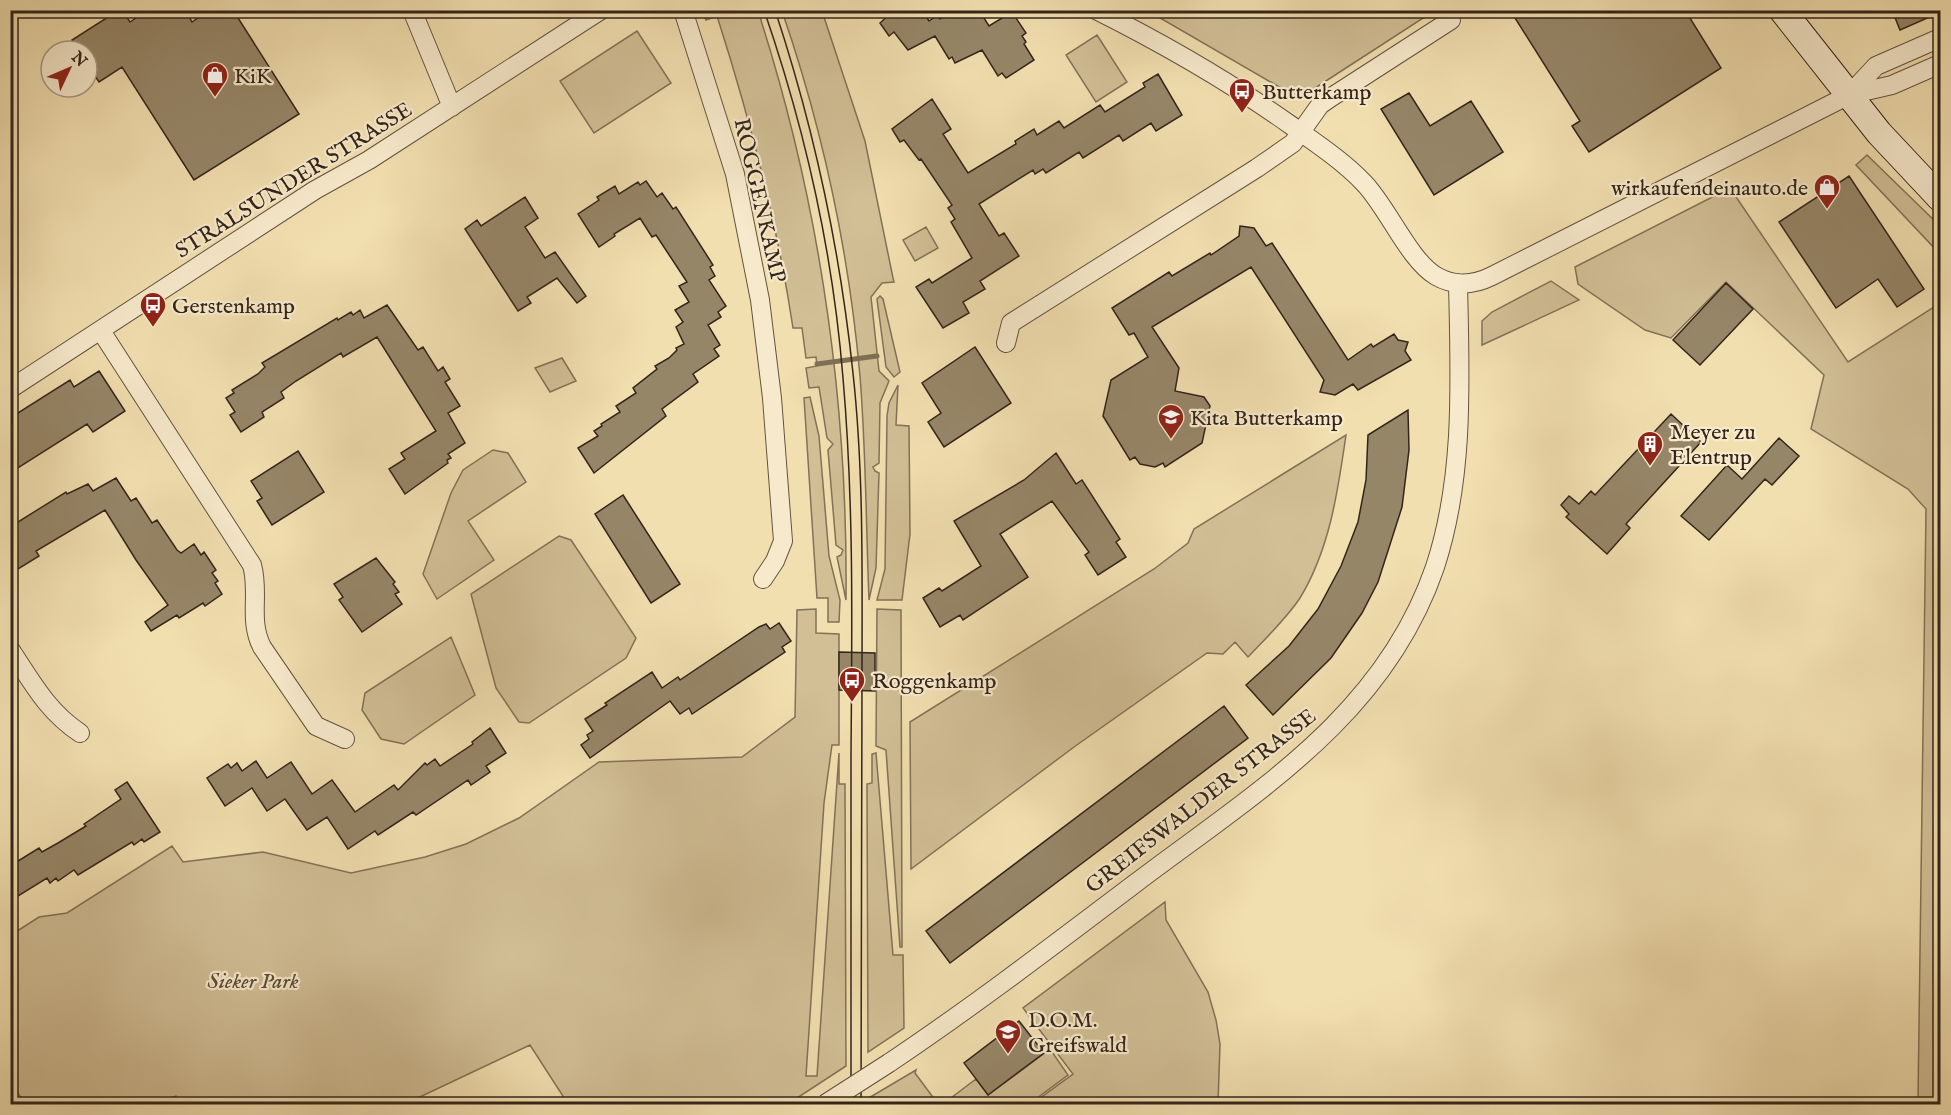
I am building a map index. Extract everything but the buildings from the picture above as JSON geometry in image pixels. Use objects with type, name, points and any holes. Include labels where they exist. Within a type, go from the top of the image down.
[{"type":"street","points":[[412,10],[452,107]]},
{"type":"street","name":"STRALSUNDER STRASSE","points":[[10,389],[315,190],[369,160],[601,10]]},
{"type":"street","name":"ROGGENKAMP","points":[[683,10],[735,174],[766,338],[783,541],[780,552],[764,579]]},
{"type":"street","points":[[1096,10],[1240,89],[1300,132],[1363,182],[1380,202],[1425,267],[1435,276],[1458,283],[1479,283],[1849,95],[1892,85],[1941,64]]},
{"type":"street","points":[[1782,10],[1884,138],[1941,198]]},
{"type":"street","points":[[1006,343],[1011,323],[1257,168],[1293,142],[1320,105],[1451,20]]},
{"type":"street","points":[[1849,95],[1876,66],[1941,38]]},
{"type":"street","name":"GREIFSWALDER STRASSE","points":[[825,1104],[965,1011],[1292,764],[1353,707],[1381,674],[1423,597],[1435,566],[1451,505],[1456,470],[1459,408],[1458,283]]},
{"type":"street","points":[[101,331],[252,565],[256,580],[255,634],[262,647],[316,726],[345,739]]},
{"type":"street","points":[[10,649],[59,719],[80,733]]},
{"type":"green space","points":[[702,11],[758,11],[780,83],[798,156],[814,228],[835,375],[842,450],[846,600],[837,557],[843,550],[836,545],[828,450],[833,444],[827,438],[819,387],[809,388],[806,368],[817,366],[816,357],[806,358],[802,328],[793,328],[771,209],[741,93],[717,16],[706,20]]},
{"type":"green space","points":[[782,11],[822,11],[865,141],[894,282],[882,283],[871,297],[879,371],[889,381],[880,403],[879,463],[873,467],[879,473],[876,568],[869,600],[862,404],[849,283],[832,191],[810,100]]},
{"type":"green space","points":[[1148,11],[1434,11],[1304,95],[1293,95]]},
{"type":"green space","points":[[637,31],[671,83],[594,133],[560,81]]},
{"type":"green space","points":[[1097,35],[1127,82],[1096,102],[1066,55]]},
{"type":"green space","points":[[1867,155],[1940,226],[1940,254],[1856,165]]},
{"type":"green space","points":[[1730,188],[1848,362],[1940,303],[1940,1104],[1919,1104],[1918,1100],[1926,509],[1908,489],[1811,429],[1824,375],[1726,282],[1671,338],[1645,330],[1578,284],[1575,267]]},
{"type":"green space","points":[[926,227],[938,248],[915,261],[903,240]]},
{"type":"green space","points":[[1551,281],[1579,300],[1482,345],[1482,321],[1492,312]]},
{"type":"green space","points":[[880,296],[883,299],[900,372],[894,377],[886,367],[877,299]]},
{"type":"green space","points":[[562,358],[576,381],[550,392],[535,368]]},
{"type":"green space","points":[[898,385],[896,425],[909,426],[910,534],[902,600],[877,600],[885,569],[887,416],[889,403]]},
{"type":"green space","points":[[810,397],[819,436],[829,556],[840,600],[839,622],[828,622],[828,598],[817,598],[804,398]]},
{"type":"green space","points":[[1346,435],[1331,519],[1319,560],[1300,598],[1276,628],[1248,657],[1235,642],[1223,654],[1207,653],[1074,747],[911,869],[910,722],[1154,569],[1188,543],[1194,529]]},
{"type":"green space","points":[[493,450],[508,453],[526,482],[468,521],[494,560],[437,599],[423,574],[451,493],[463,470]]},
{"type":"green space","points":[[559,536],[571,540],[636,638],[626,658],[529,723],[519,722],[496,688],[471,594]]},
{"type":"green space","name":"Sieker Park","points":[[816,609],[816,633],[839,634],[839,745],[832,745],[824,803],[806,1076],[817,1076],[839,753],[839,784],[845,784],[846,1066],[788,1104],[568,1104],[530,1045],[405,1104],[181,1104],[176,1096],[157,1104],[25,1104],[11,1082],[11,935],[39,917],[67,913],[172,846],[183,862],[263,852],[351,873],[425,857],[466,844],[519,818],[599,762],[742,757],[795,717],[797,610]]},
{"type":"green space","points":[[877,609],[901,610],[902,947],[900,947],[886,750],[876,746]]},
{"type":"green space","points":[[451,637],[475,695],[404,744],[381,739],[362,710],[365,693]]},
{"type":"green space","points":[[876,753],[893,955],[903,955],[904,1028],[868,1052],[867,784],[872,783],[872,754]]},
{"type":"green space","points":[[1165,902],[1166,920],[1208,992],[1216,1020],[1220,1044],[1218,1104],[1032,1104],[1073,1074],[1023,1008]]},
{"type":"green space","points":[[1050,1049],[1068,1075],[1029,1104],[943,1104],[976,1079],[988,1095]]},
{"type":"green space","points":[[916,1070],[915,1073],[938,1104],[867,1104],[867,1099]]},
{"type":"waterway","points":[[817,364],[877,356]]},
{"type":"tram line","points":[[764,10],[792,100],[815,192],[832,284],[847,425],[852,566],[851,1104]]},
{"type":"tram line","points":[[775,10],[802,99],[824,190],[848,327],[857,411],[862,563],[861,1104]]},
{"type":"place","name":"KiK","points":[[215,98]]},
{"type":"place","name":"Butterkamp","points":[[1242,114]]},
{"type":"place","name":"wirkaufendeinauto.de","points":[[1827,210]]},
{"type":"place","name":"Gerstenkamp","points":[[153,328]]},
{"type":"place","name":"Kita Butterkamp","points":[[1171,440]]},
{"type":"place","name":"Meyer zu Elentrup","points":[[1650,467]]},
{"type":"place","name":"Roggenkamp","points":[[852,703]]},
{"type":"place","name":"D.O.M. Greifswald","points":[[1008,1055]]}]
